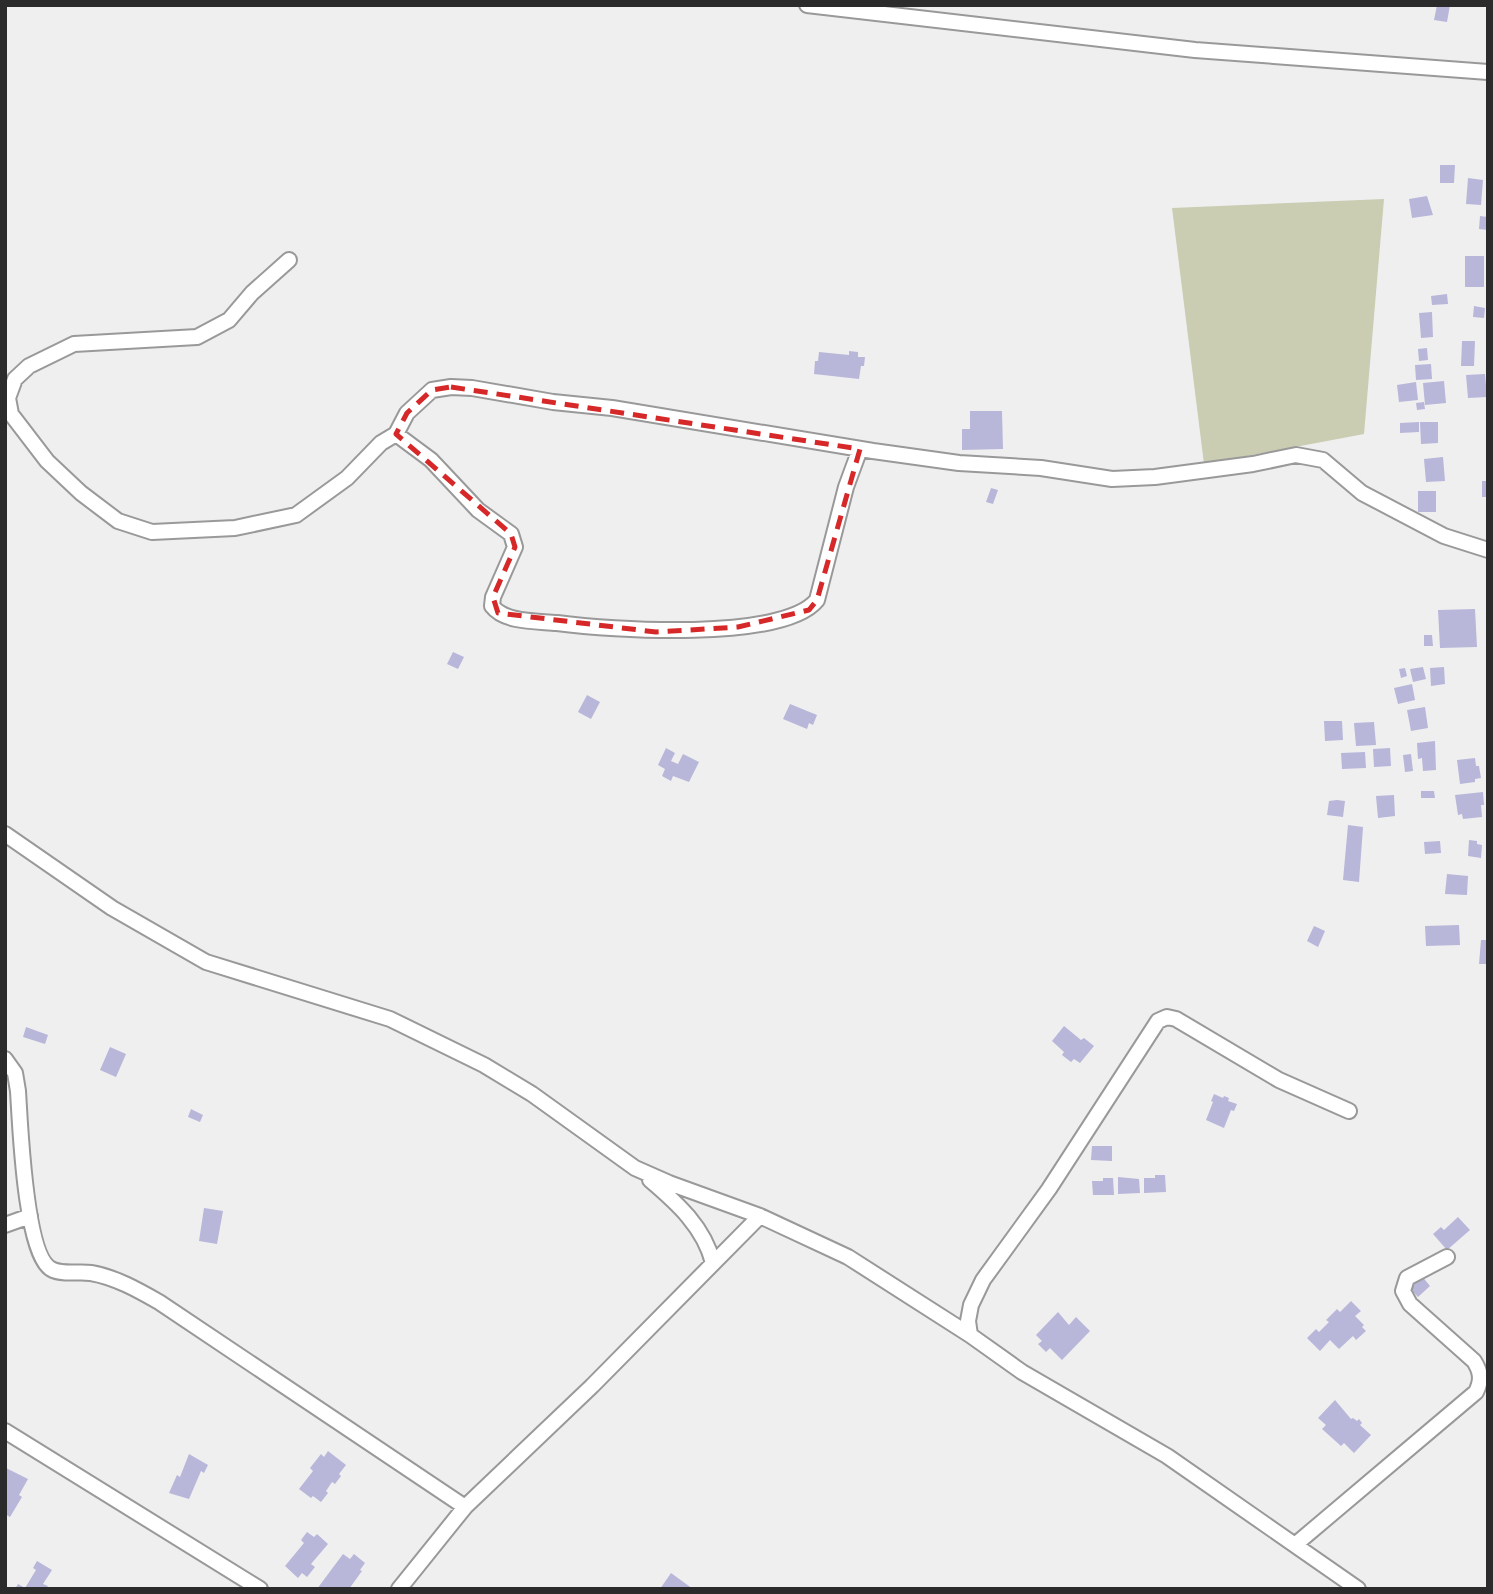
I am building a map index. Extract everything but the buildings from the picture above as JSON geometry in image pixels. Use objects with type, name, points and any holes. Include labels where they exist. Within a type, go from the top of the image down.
[{"type":"street","points":[[807,5],[1195,50],[1488,72]]},
{"type":"street","points":[[289,260],[252,293],[229,320],[197,337],[74,344],[29,366],[15,379],[7,399],[11,414],[47,461],[64,477],[118,521],[152,532],[235,528],[296,515],[347,478],[381,443],[396,434],[407,413],[432,390],[472,387],[553,402],[675,417],[860,449],[959,463],[1041,468],[1112,479],[1167,476],[1296,455],[1323,460],[1362,493],[1444,536],[1488,551]]},
{"type":"street","points":[[396,434],[431,460],[478,510],[511,534],[515,547],[493,597],[492,606],[498,613],[508,617],[572,625],[656,632],[738,627],[809,610],[817,600],[846,487],[860,449]]},
{"type":"street","points":[[5,834],[112,908],[206,962],[390,1019],[484,1065],[551,1107],[635,1168],[664,1193],[701,1231],[709,1245],[713,1263]]},
{"type":"street","points":[[970,1335],[968,1321],[971,1305],[983,1280],[1049,1189],[1158,1021],[1167,1017],[1176,1018],[1279,1080],[1349,1111]]},
{"type":"street","points":[[5,1059],[15,1073],[30,1216],[35,1245],[42,1261],[52,1270],[95,1274],[118,1281],[148,1296],[465,1507]]},
{"type":"street","points":[[635,1168],[760,1216],[848,1257],[970,1335],[1022,1372],[1167,1456],[1358,1589]]},
{"type":"street","points":[[5,1225],[30,1216]]},
{"type":"street","points":[[399,1589],[465,1507],[592,1387],[760,1216]]},
{"type":"street","points":[[1296,1544],[1476,1392],[1480,1385],[1480,1373],[1474,1361],[1410,1304],[1403,1291],[1407,1278],[1447,1257]]},
{"type":"street","points":[[5,1431],[260,1589]]},
{"type":"highlighted area","points":[[451,387],[860,449],[817,600],[809,610],[738,627],[656,632],[498,613],[493,597],[515,547],[511,534],[396,434],[407,413],[432,390]]},
{"type":"green space","points":[[1384,199],[1364,434],[1204,464],[1172,208]]}]
